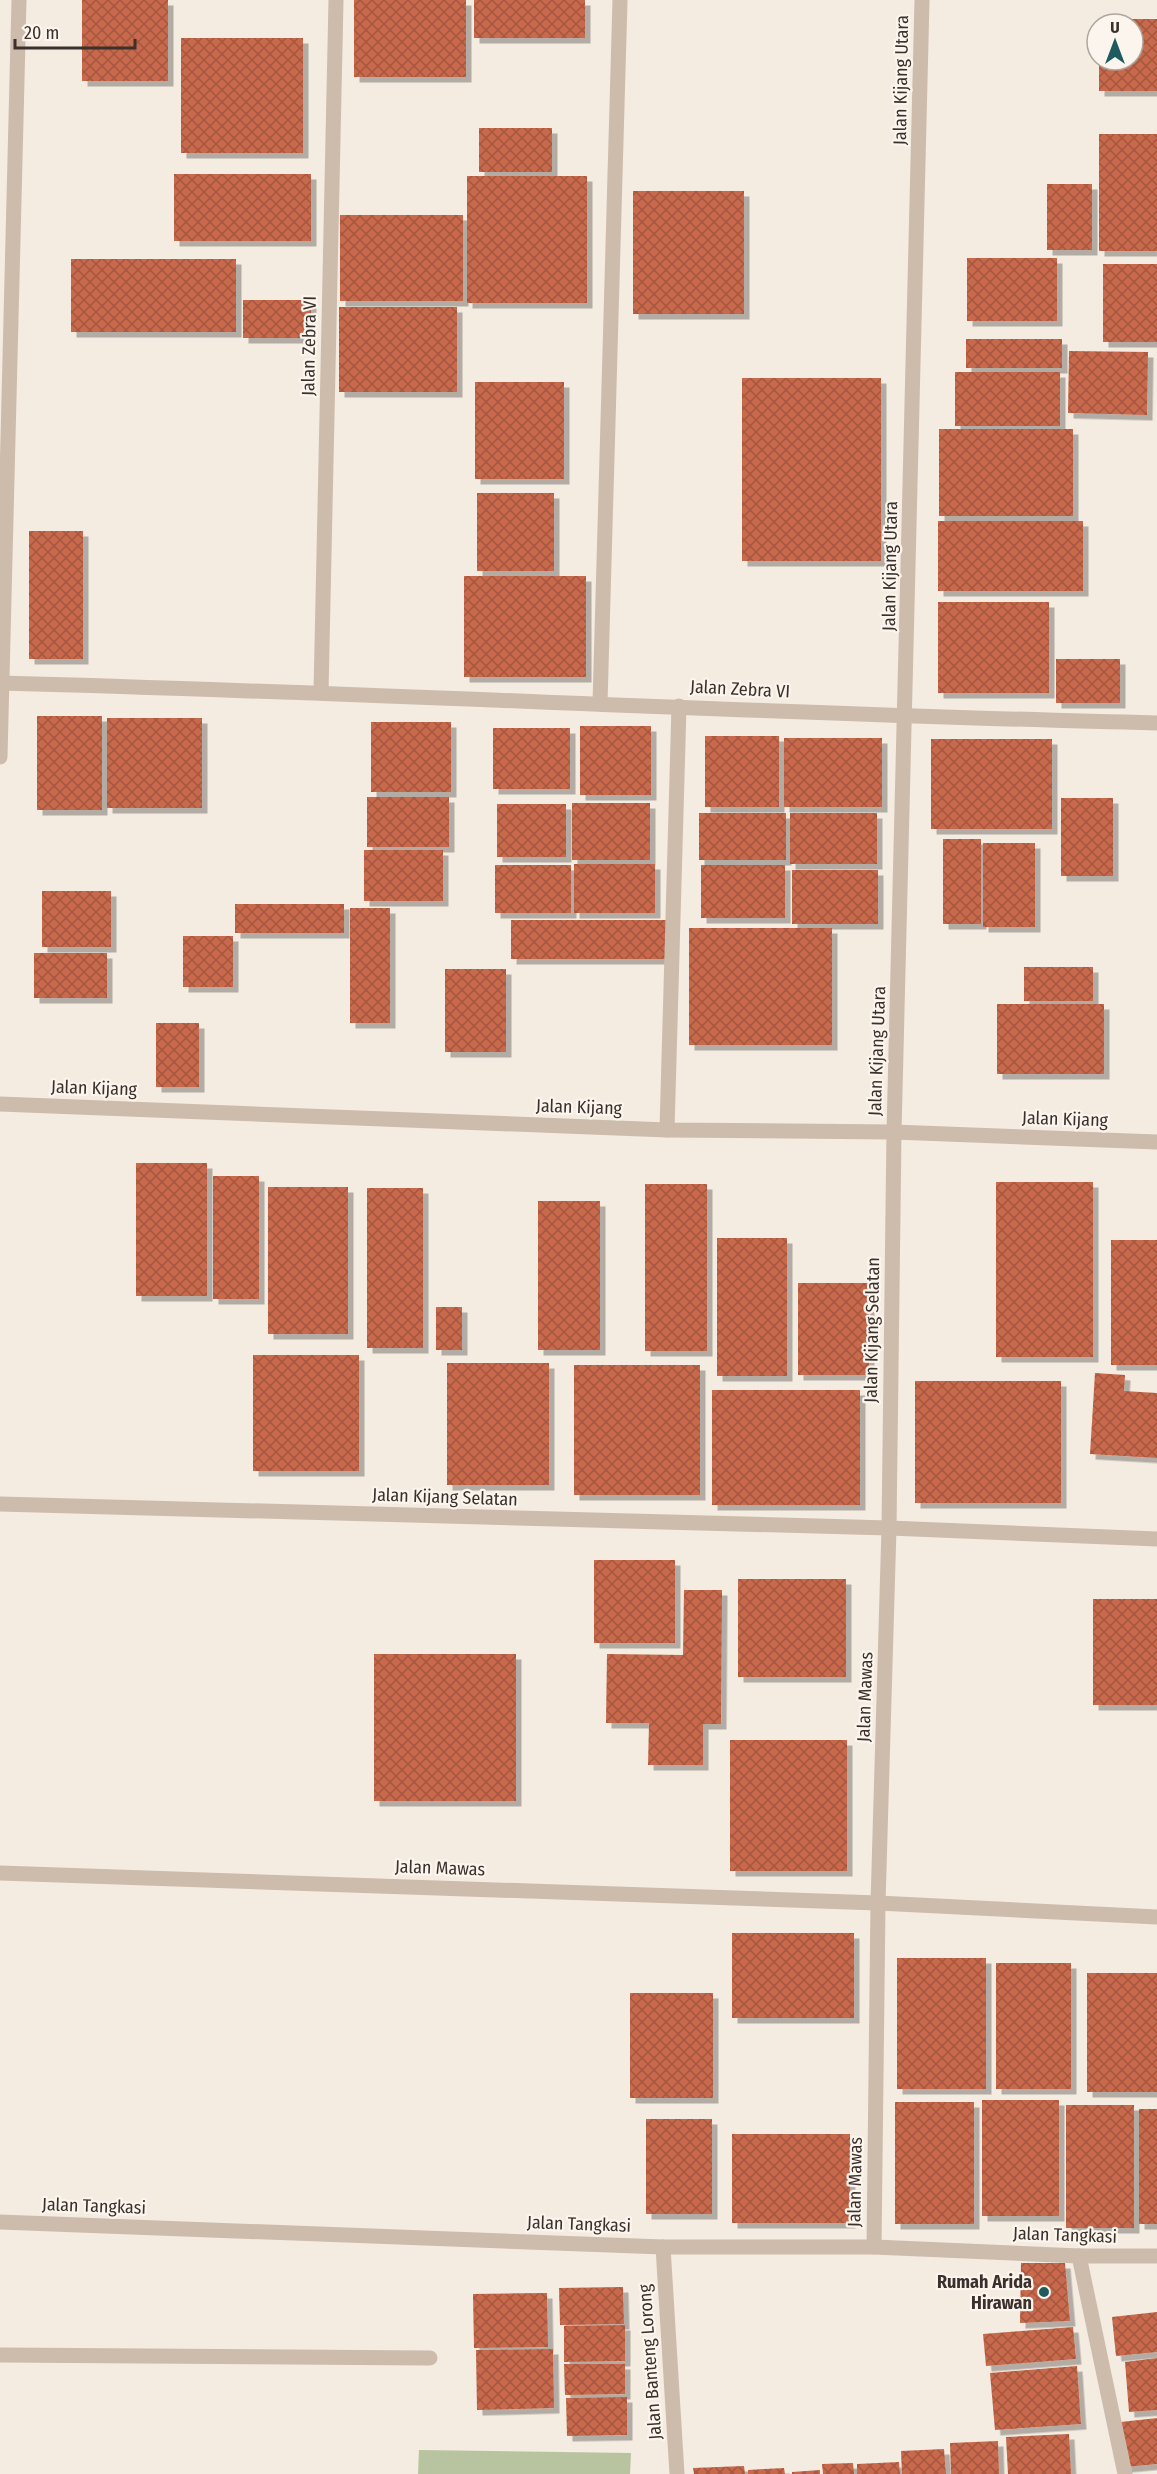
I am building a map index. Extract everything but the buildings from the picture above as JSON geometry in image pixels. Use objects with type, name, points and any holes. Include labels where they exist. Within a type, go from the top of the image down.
[{"type":"street","points":[[0,757],[19,0]]},
{"type":"street","name":"Jalan Zebra VI","points":[[321,692],[336,0]]},
{"type":"street","points":[[600,703],[620,0]]},
{"type":"street","name":"Jalan Kijang Utara","points":[[894,1132],[922,0]]},
{"type":"street","name":"Jalan Zebra VI","points":[[1,683],[321,692],[906,717],[1157,723]]},
{"type":"street","points":[[667,1130],[679,706]]},
{"type":"street","name":"Jalan Kijang","points":[[0,1104],[667,1130],[894,1132],[1157,1142]]},
{"type":"street","name":"Jalan Kijang Selatan","points":[[889,1528],[894,1132]]},
{"type":"street","name":"Jalan Kijang Selatan","points":[[0,1504],[889,1528],[1157,1539]]},
{"type":"street","name":"Jalan Mawas","points":[[874,2247],[878,1903],[889,1528]]},
{"type":"street","name":"Jalan Mawas","points":[[0,1873],[878,1903],[1157,1917]]},
{"type":"street","name":"Jalan Tangkasi","points":[[0,2222],[663,2247],[874,2247],[1079,2256],[1157,2256]]},
{"type":"street","name":"Jalan Banteng Lorong","points":[[663,2247],[677,2474]]},
{"type":"street","points":[[1079,2256],[1125,2474]]},
{"type":"street","points":[[0,2355],[430,2358]]},
{"type":"green space","points":[[419,2450],[631,2453],[630,2474],[418,2474]]},
{"type":"place","name":"Rumah Arida Hirawan","points":[[1044,2292]]}]
